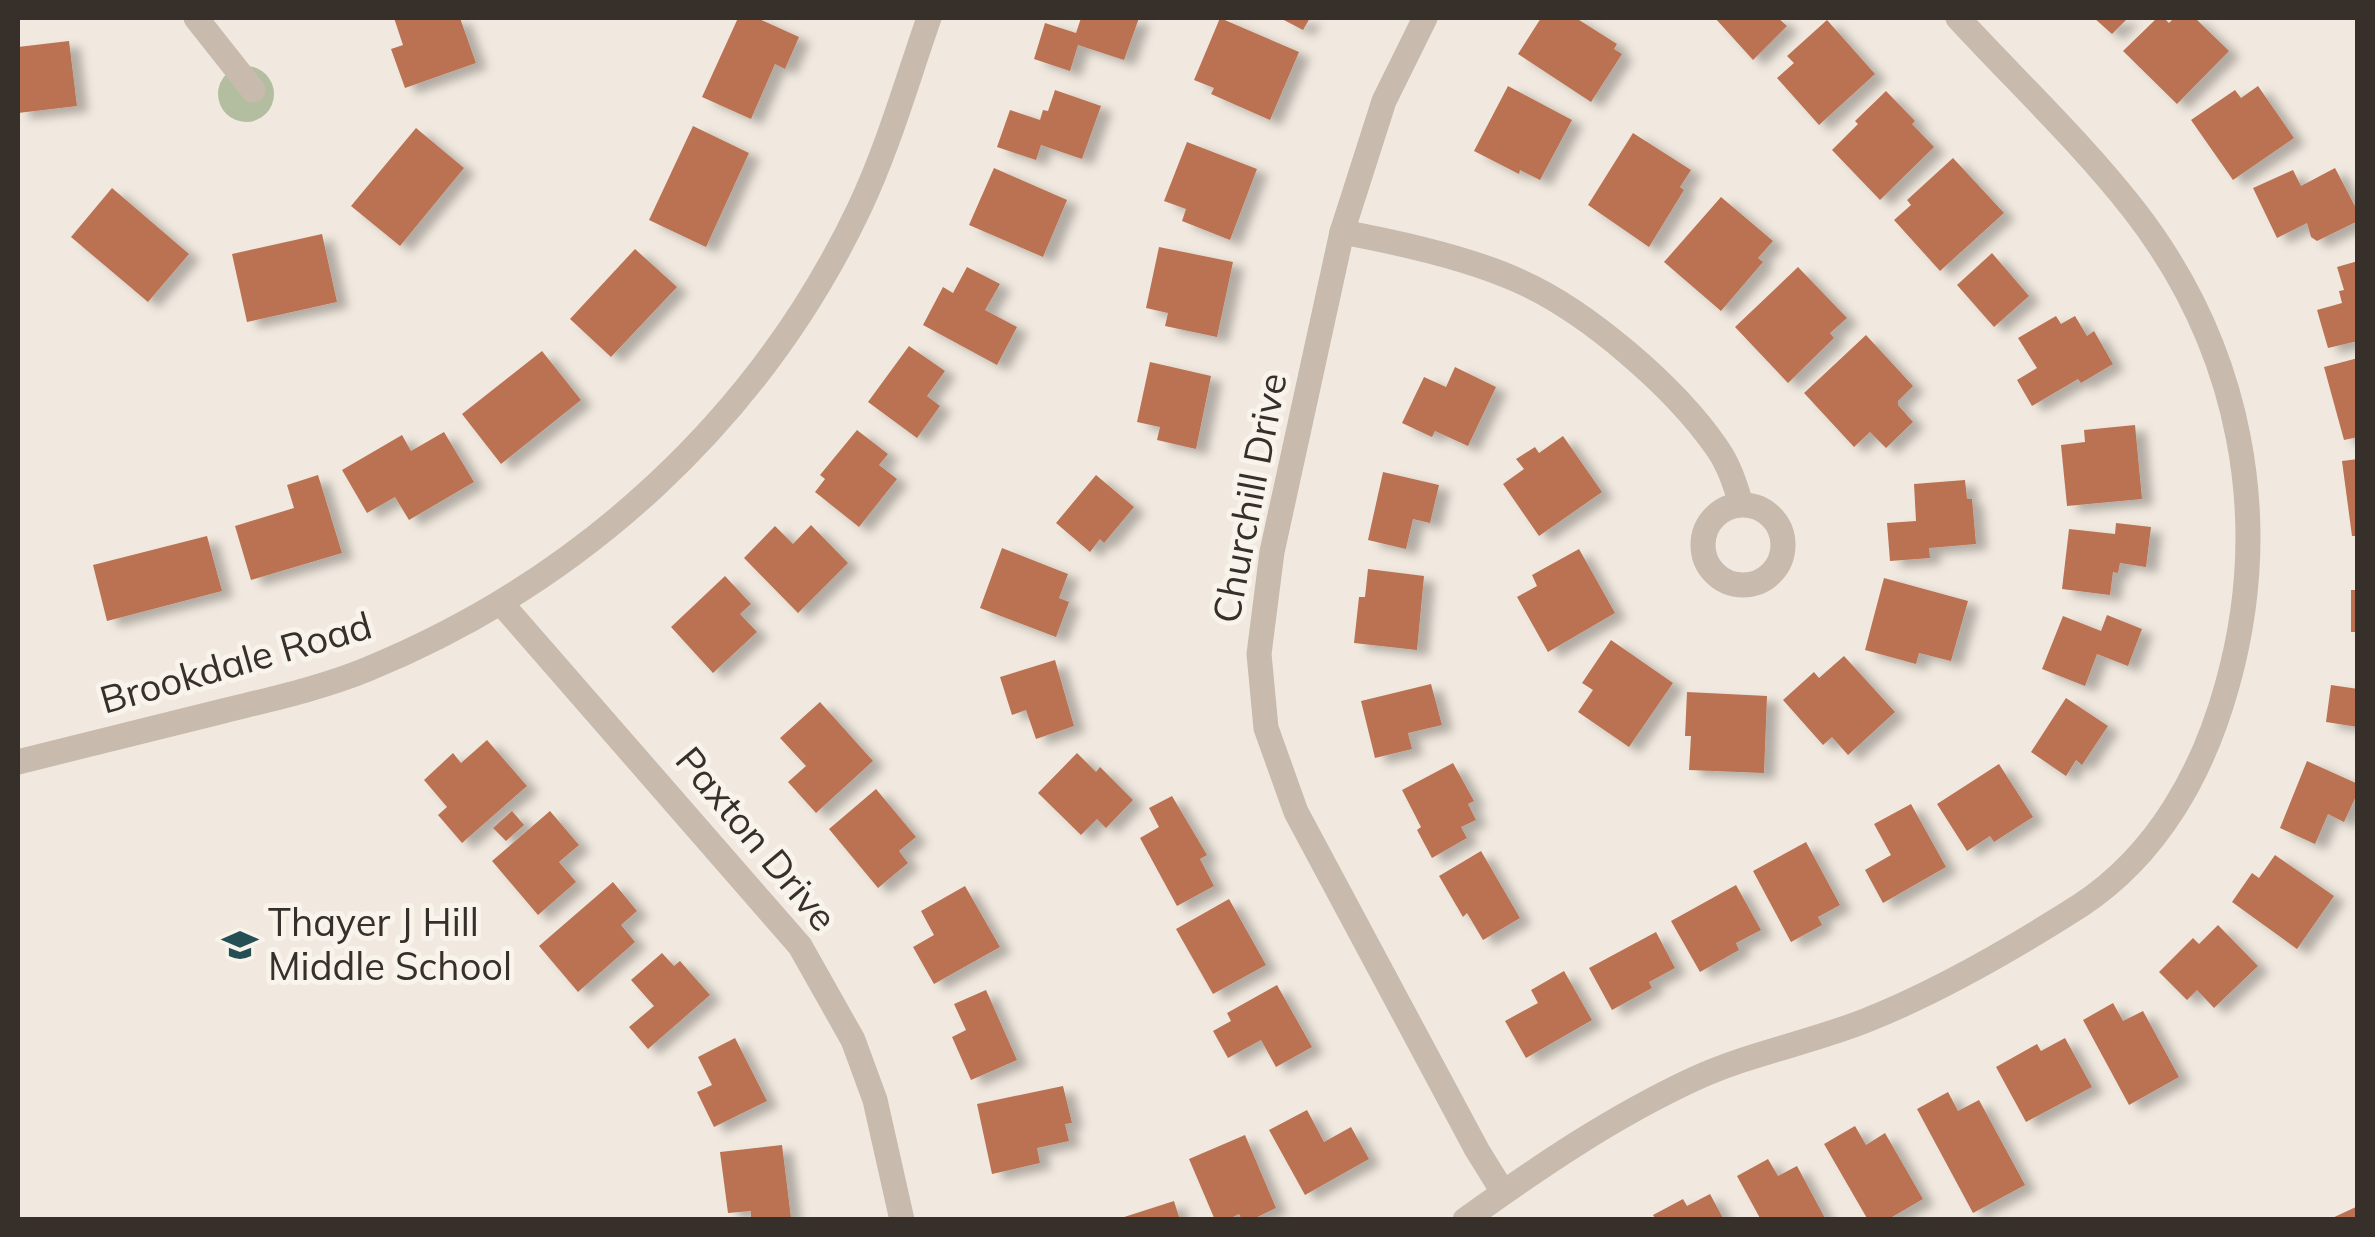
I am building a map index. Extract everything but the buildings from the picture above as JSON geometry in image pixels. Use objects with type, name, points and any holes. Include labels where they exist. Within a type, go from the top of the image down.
[{"type":"street","points":[[196,18],[253,90]]},
{"type":"street","name":"Brookdale Road","points":[[18,762],[288,695],[365,670],[444,635],[576,555],[633,508],[727,412],[809,300],[859,209],[929,18]]},
{"type":"street","name":"Churchill Drive","points":[[1425,18],[1384,101],[1342,232],[1263,604],[1259,654],[1266,728],[1290,796],[1476,1150],[1503,1192]]},
{"type":"street","points":[[1465,1220],[1627,1112],[1698,1077],[1772,1048],[1864,1022],[1914,999],[2073,910],[2118,875],[2150,843],[2205,754],[2240,641],[2248,589],[2246,474],[2216,354],[2188,293],[2132,208],[1958,18]]},
{"type":"street","points":[[1342,232],[1394,241],[1517,280],[1592,325],[1662,384],[1717,447],[1732,472],[1740,504]]},
{"type":"street","name":"Paxton Drive","points":[[501,603],[800,946],[841,1015],[859,1055],[883,1131],[902,1220]]},
{"type":"green space","points":[[246,66],[266,74],[274,94],[266,114],[246,122],[226,114],[218,94],[226,74]]},
{"type":"place","name":"Thayer J Hill Middle School","points":[[240,945]]}]
